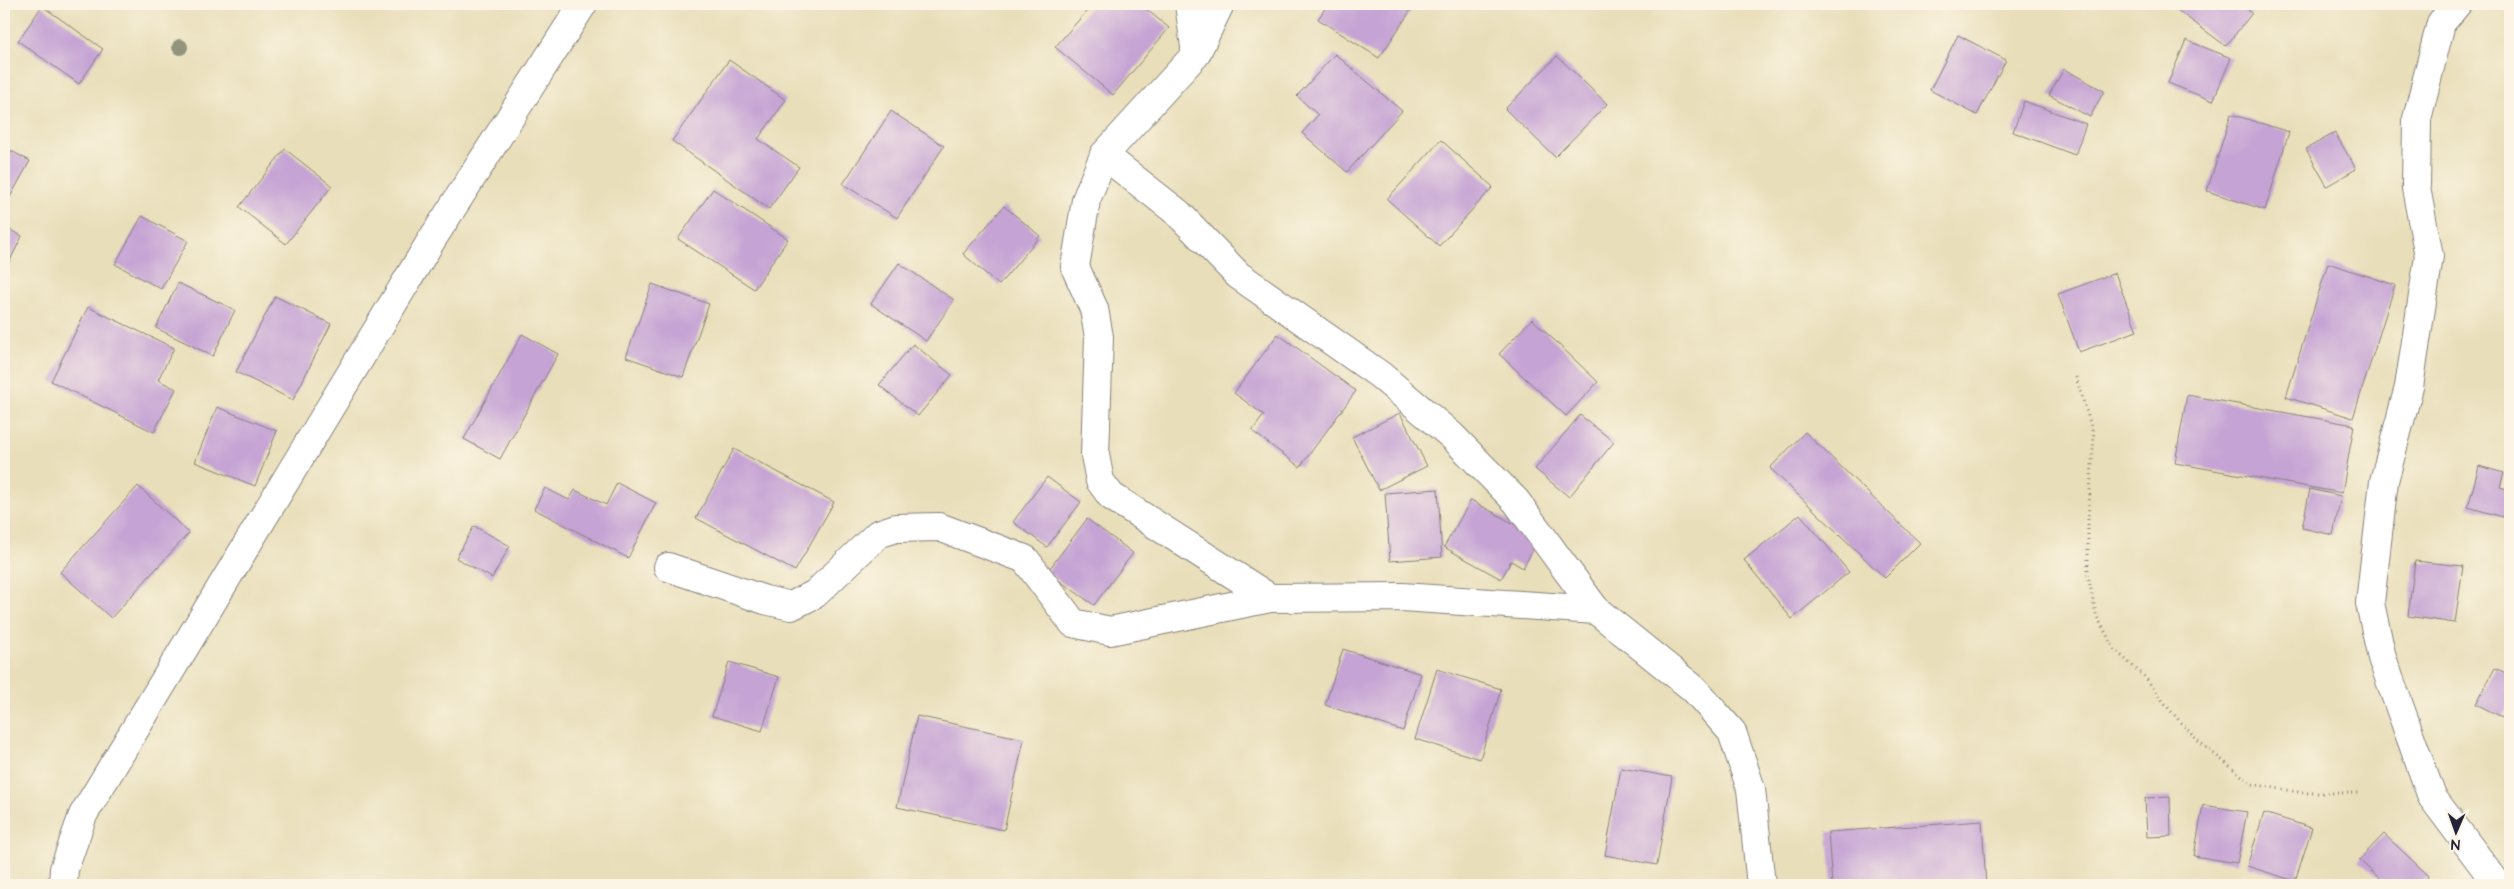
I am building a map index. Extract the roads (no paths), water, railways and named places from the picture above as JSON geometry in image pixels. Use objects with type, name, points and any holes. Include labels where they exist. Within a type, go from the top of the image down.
[{"type":"street","points":[[63,885],[64,869],[83,815],[430,241],[583,4]]},
{"type":"street","points":[[1189,4],[1196,54]]},
{"type":"street","points":[[1220,4],[1196,54],[1104,155],[1086,200],[1075,267],[1094,309],[1099,337],[1095,455],[1100,481],[1111,496],[1270,598]]},
{"type":"street","points":[[2457,4],[2441,22],[2417,119],[2416,188],[2429,256],[2409,387],[2384,481],[2370,603],[2382,658],[2432,797],[2498,885]]},
{"type":"street","points":[[1104,155],[1178,213],[1238,275],[1380,376],[1452,436],[1516,501],[1596,610],[1694,689],[1732,732],[1751,789],[1761,885]]},
{"type":"street","points":[[668,567],[765,600],[791,606],[815,594],[878,534],[896,528],[939,527],[1026,559],[1073,623],[1110,631],[1270,598],[1402,597],[1596,610]]}]
